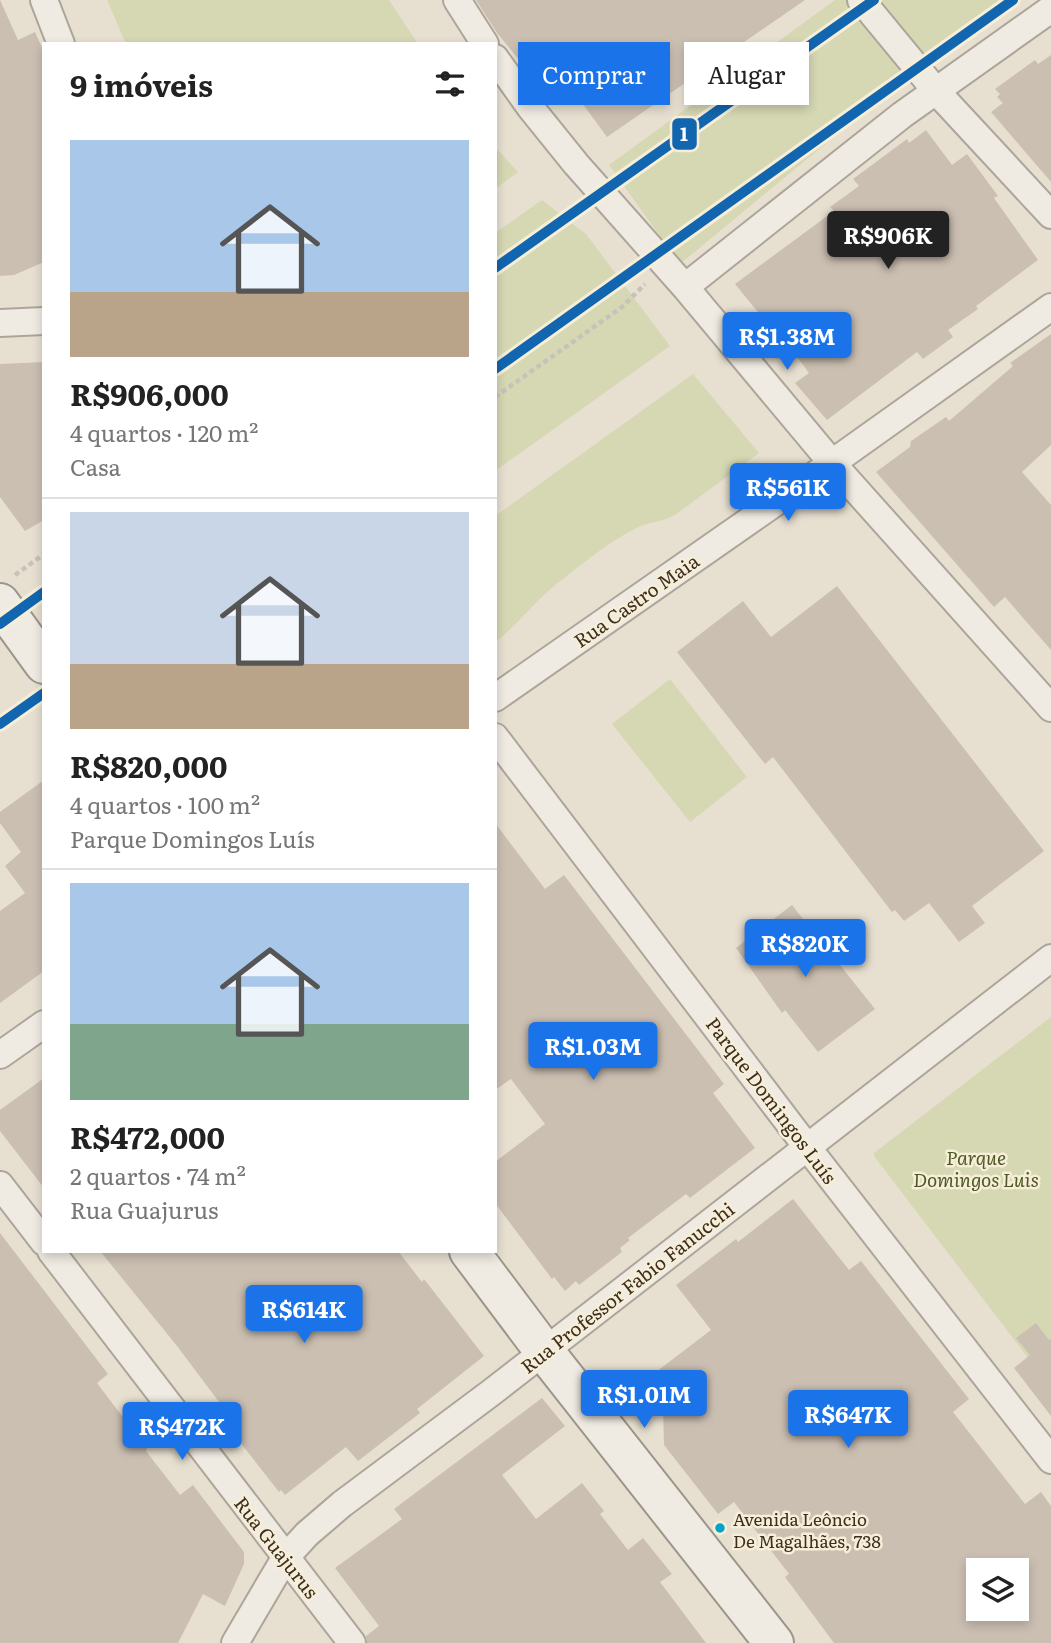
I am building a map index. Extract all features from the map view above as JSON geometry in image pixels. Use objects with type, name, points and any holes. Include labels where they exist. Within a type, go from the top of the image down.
[{"type":"main road","points":[[5,591],[42,660]]},
{"type":"main road","points":[[470,1253],[544,1351],[774,1643]]},
{"type":"street","points":[[44,0],[60,42]]},
{"type":"street","points":[[457,0],[484,42]]},
{"type":"street","points":[[861,0],[936,90],[1051,215]]},
{"type":"street","points":[[685,287],[936,90],[1051,9]]},
{"type":"street","points":[[497,61],[576,164],[685,287],[832,463],[1051,708]]},
{"type":"street","name":"Rua Castro Maia","points":[[497,697],[1051,307]]},
{"type":"street","points":[[0,323],[42,321]]},
{"type":"street","name":"Parque Domingos Luís","points":[[497,740],[807,1147],[1051,1460]]},
{"type":"street","name":"Rua Professor Fabio Fanucchi","points":[[235,1643],[285,1558],[307,1534],[342,1504],[1051,958]]},
{"type":"street","points":[[0,1055],[42,1025]]},
{"type":"street","points":[[0,1185],[42,1239]]},
{"type":"street","name":"Rua Guajurus","points":[[53,1253],[352,1643]]},
{"type":"path","points":[[497,396],[622,307]]},
{"type":"path","points":[[5,591],[42,556]]},
{"type":"green space","points":[[107,0],[389,0],[417,42],[125,42]]},
{"type":"green space","points":[[835,0],[1014,0],[882,97],[680,264],[609,165],[691,105],[809,105],[809,42],[777,42]]},
{"type":"green space","points":[[497,149],[518,172],[497,188]]},
{"type":"green space","points":[[542,200],[586,234],[670,346],[497,470],[497,232]]},
{"type":"green space","points":[[693,374],[759,453],[675,515],[634,529],[603,548],[546,593],[497,640],[497,515]]},
{"type":"green space","points":[[670,679],[747,777],[690,822],[612,724]]},
{"type":"green space","name":"Parque Domingos Luis","points":[[1051,1017],[1051,1388],[874,1153]]},
{"type":"building","points":[[0,0],[18,40],[35,32],[42,48],[42,263],[14,275],[0,276]]},
{"type":"building","points":[[476,0],[805,0],[744,42],[684,42],[684,84],[670,93],[670,42],[518,42],[518,59],[497,33]]},
{"type":"building","points":[[1051,55],[1051,182],[991,112],[1003,103],[997,97],[1000,94],[995,89],[1035,60],[1038,64]]},
{"type":"building","points":[[584,105],[653,105],[607,137]]},
{"type":"building","points":[[926,130],[952,165],[967,154],[998,196],[994,198],[1038,260],[948,330],[953,337],[923,359],[917,352],[827,420],[795,383],[809,373],[776,328],[771,328],[735,284],[834,211],[830,207],[859,186],[853,179],[907,139],[909,143]]},
{"type":"building","points":[[1051,334],[1051,445],[1022,472],[1051,505],[1051,650],[1005,597],[994,607],[876,472],[910,447],[911,441],[946,417],[949,421],[1013,366],[1010,363]]},
{"type":"building","points":[[42,362],[42,521],[25,531],[0,497],[0,364]]},
{"type":"building","points":[[837,586],[1044,851],[972,906],[985,923],[959,942],[929,903],[904,921],[895,910],[892,912],[773,757],[765,764],[677,652],[743,601],[771,637]]},
{"type":"building","points":[[42,781],[42,972],[0,1003],[0,911],[25,893],[5,866],[21,852],[0,823],[0,812]]},
{"type":"building","points":[[497,826],[545,889],[564,875],[724,1084],[713,1093],[755,1148],[690,1198],[686,1194],[628,1238],[630,1240],[620,1248],[622,1252],[579,1285],[576,1281],[565,1291],[554,1277],[552,1279],[497,1206],[497,1160],[545,1124],[511,1079],[497,1089]]},
{"type":"building","points":[[792,905],[875,1009],[818,1052],[785,1010],[782,1013],[736,948]]},
{"type":"building","points":[[42,1079],[42,1185],[0,1131],[0,1110]]},
{"type":"building","points":[[793,1199],[849,1270],[861,1261],[969,1399],[953,1412],[1025,1504],[1041,1492],[1051,1506],[1051,1643],[834,1643],[785,1577],[789,1574],[734,1502],[718,1514],[664,1445],[663,1405],[620,1411],[614,1404],[711,1330],[676,1285],[736,1239],[738,1242]]},
{"type":"building","points":[[0,1233],[108,1374],[97,1383],[146,1451],[180,1495],[193,1485],[244,1552],[244,1564],[225,1606],[203,1594],[178,1643],[0,1643]]},
{"type":"building","points":[[102,1253],[400,1253],[422,1282],[424,1279],[484,1356],[417,1409],[420,1413],[358,1461],[346,1447],[285,1495],[281,1490],[279,1492],[222,1419],[228,1414]]},
{"type":"building","points":[[1036,1323],[1049,1340],[1051,1339],[1051,1416],[1014,1368],[1030,1355],[1016,1338]]},
{"type":"building","points":[[542,1398],[565,1426],[502,1475],[536,1519],[582,1483],[604,1511],[600,1514],[628,1550],[643,1538],[672,1574],[660,1582],[706,1643],[367,1643],[366,1636],[379,1626],[335,1568],[402,1519],[394,1509]]},
{"type":"transit line","name":"1","points":[[497,267],[874,0]]},
{"type":"transit line","name":"1","points":[[497,368],[1013,0]]},
{"type":"transit line","name":"1","points":[[0,624],[42,593]]},
{"type":"transit line","name":"1","points":[[0,724],[42,694]]},
{"type":"place","name":"Avenida Leôncio De Magalhães, 738","points":[[720,1528]]}]
